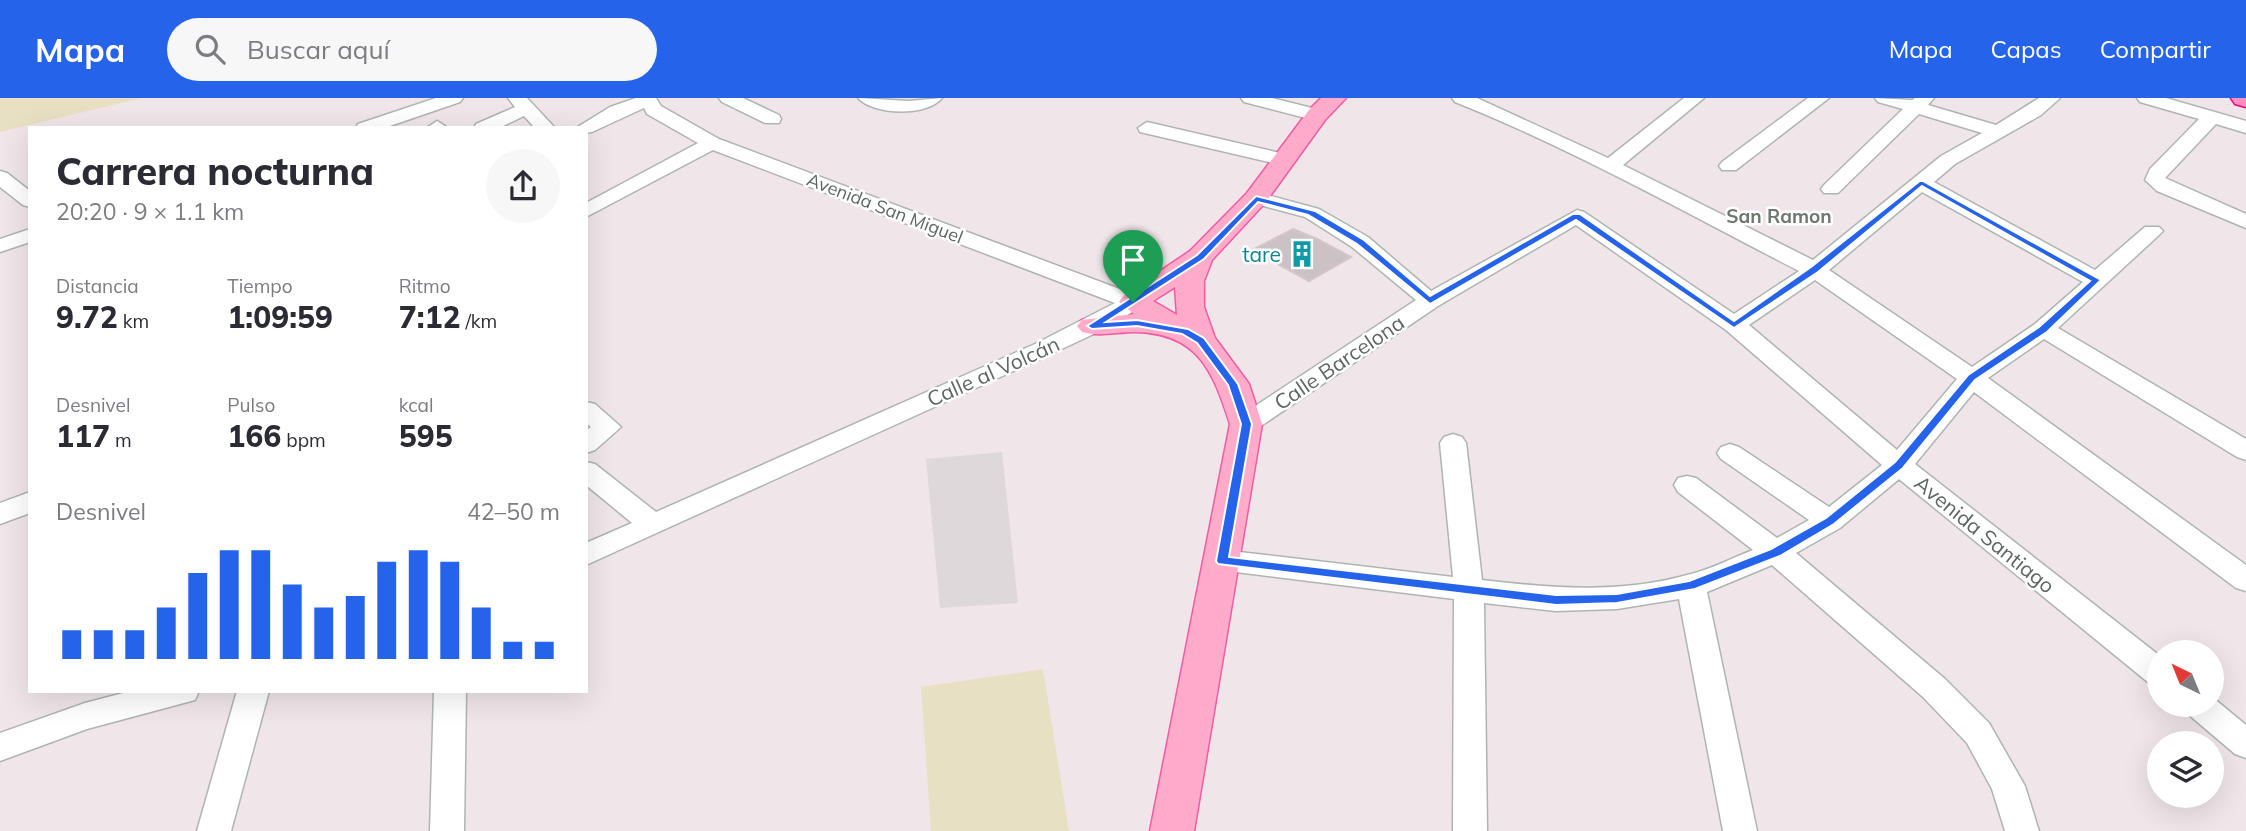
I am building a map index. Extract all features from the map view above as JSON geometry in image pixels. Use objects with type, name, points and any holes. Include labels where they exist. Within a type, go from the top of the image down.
[{"type":"main road","name":"Calle al Volcán","points":[[1133,302],[1200,257],[1256,198],[1325,106]]},
{"type":"main road","points":[[1193,336],[1187,292],[1189,280],[1200,257]]},
{"type":"main road","points":[[1133,302],[1193,336],[1233,384],[1246,424],[1172,831]]},
{"type":"main road","points":[[1092,326],[1137,323],[1193,336]]},
{"type":"street","points":[[371,126],[454,98]]},
{"type":"street","points":[[728,98],[772,119]]},
{"type":"street","points":[[867,98],[894,101],[906,109],[922,106],[933,98]]},
{"type":"street","points":[[1250,98],[1325,106]]},
{"type":"street","points":[[1461,98],[1611,166],[1815,270],[1972,378],[2246,580]]},
{"type":"street","points":[[1611,166],[1695,98]]},
{"type":"street","points":[[1729,166],[1820,98]]},
{"type":"street","points":[[1884,98],[1922,103],[1997,131]]},
{"type":"street","points":[[1734,325],[1815,270],[1948,160],[2034,111],[2051,98]]},
{"type":"street","points":[[2146,98],[2246,127]]},
{"type":"street","points":[[588,126],[647,99]]},
{"type":"street","name":"Avenida San Miguel","points":[[647,99],[654,110],[712,143],[1133,302]]},
{"type":"street","points":[[486,126],[522,103],[544,126]]},
{"type":"street","points":[[1831,188],[1922,103]]},
{"type":"street","points":[[2211,118],[2157,173],[2155,180],[2164,187],[2246,222]]},
{"type":"street","points":[[1147,128],[1286,160]]},
{"type":"street","points":[[588,210],[712,143]]},
{"type":"street","points":[[0,177],[28,199]]},
{"type":"street","points":[[1921,183],[2096,280]]},
{"type":"street","points":[[1256,198],[1312,213],[1360,242],[1430,301]]},
{"type":"street","name":"Calle Barcelona","points":[[1246,424],[1430,301],[1577,216]]},
{"type":"street","name":"Avenida Santiago","points":[[1577,216],[1734,325],[1899,465],[2147,664]]},
{"type":"street","points":[[1222,561],[1556,600],[1617,598],[1691,586],[1776,552],[1830,521],[1899,465],[1972,378],[2043,330],[2152,231]]},
{"type":"street","points":[[0,246],[28,236]]},
{"type":"street","name":"Calle al Volcán","points":[[588,554],[1092,326],[1133,302]]},
{"type":"street","points":[[2043,330],[2246,451]]},
{"type":"street","points":[[588,412],[608,427],[588,442]]},
{"type":"street","points":[[1453,443],[1469,591],[1470,831]]},
{"type":"street","points":[[1730,453],[1830,521]]},
{"type":"street","points":[[588,473],[654,525]]},
{"type":"street","points":[[1687,485],[1776,552],[1934,688],[1978,733],[2008,786],[2022,831]]},
{"type":"street","points":[[0,514],[28,503]]},
{"type":"street","points":[[1691,586],[1740,831]]},
{"type":"street","points":[[0,747],[85,716],[172,693]]},
{"type":"street","points":[[214,831],[252,693]]},
{"type":"street","points":[[447,831],[450,693]]},
{"type":"street","points":[[2218,718],[2242,735]]},
{"type":"shaded area","points":[[0,98],[142,98],[0,132]]},
{"type":"shaded area","points":[[1002,452],[1018,603],[940,608],[926,459]]},
{"type":"shaded area","points":[[1043,669],[1069,831],[931,831],[921,687]]},
{"type":"building","name":"tare","points":[[1293,229],[1351,257],[1309,281],[1252,250]]},
{"type":"place","name":"tare","points":[[1302,254]]},
{"type":"district","name":"San Ramon","points":[[1779,216]]},
{"type":"route","points":[[1921,183],[2096,280],[2043,330],[1972,378],[1899,465],[1830,521],[1776,552],[1691,586],[1617,598],[1556,600],[1222,561],[1246,424],[1233,384],[1201,340],[1185,331],[1137,323],[1092,326],[1133,302],[1200,257],[1256,198],[1312,213],[1360,242],[1430,301],[1577,216],[1734,325],[1815,270],[1921,183]]}]
